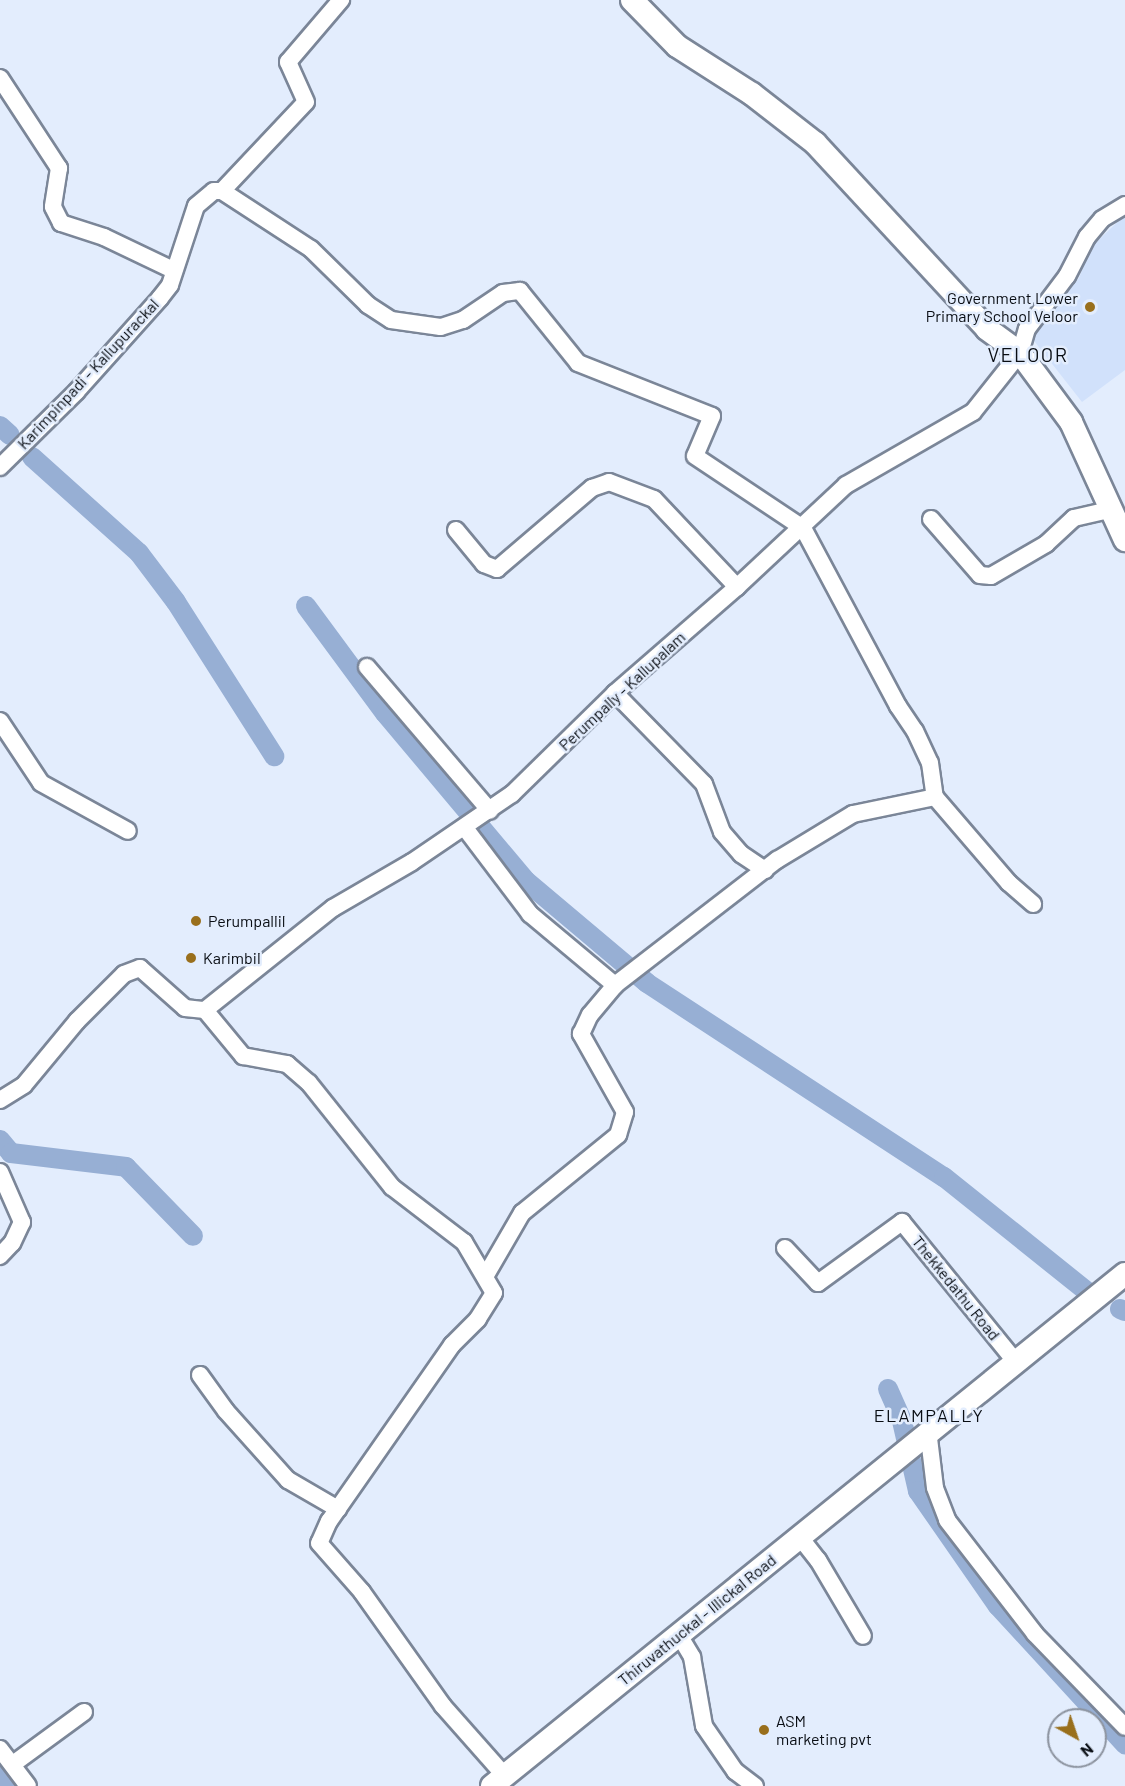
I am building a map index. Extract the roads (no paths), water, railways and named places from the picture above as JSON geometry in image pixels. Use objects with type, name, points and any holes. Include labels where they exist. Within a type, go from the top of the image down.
[{"type":"main road","points":[[632,0],[677,46],[753,94],[816,143],[987,329],[1020,353],[1071,422],[1125,540]]},
{"type":"main road","name":"Thiruvathuckal - Illickal Road","points":[[498,1781],[914,1442],[1125,1274]]},
{"type":"street","name":"Karimpinpadi - Kallupurackal","points":[[0,466],[76,392],[149,312],[170,285],[173,270],[196,206],[214,191],[222,190],[306,102],[288,62],[341,0]]},
{"type":"street","points":[[0,78],[59,168],[53,207],[60,223],[104,237],[173,270]]},
{"type":"street","points":[[222,190],[311,249],[368,305],[391,320],[441,327],[463,320],[503,293],[520,291],[578,363],[712,416],[695,456],[803,528],[898,706],[915,731],[930,763],[935,798],[1033,904]]},
{"type":"street","name":"Perumpally - Kallupalam","points":[[205,1010],[333,908],[490,811],[530,778],[615,693],[803,528],[820,506],[846,485],[973,411],[1020,353],[1027,329],[1067,276],[1087,237],[1102,219],[1125,205]]},
{"type":"street","points":[[456,530],[484,564],[496,569],[592,488],[609,482],[654,499],[737,587]]},
{"type":"street","points":[[931,519],[980,575],[991,576],[1046,544],[1074,518],[1110,510]]},
{"type":"street","points":[[367,667],[490,811]]},
{"type":"street","points":[[615,693],[704,784],[722,832],[741,854],[765,870]]},
{"type":"street","points":[[0,721],[40,783],[128,831]]},
{"type":"street","points":[[486,1275],[522,1213],[618,1135],[625,1112],[580,1034],[590,1015],[621,981],[765,870],[853,814],[935,798]]},
{"type":"street","points":[[465,828],[530,914],[621,981]]},
{"type":"street","points":[[0,1101],[24,1085],[77,1021],[124,974],[140,968],[184,1008],[205,1010],[243,1056],[287,1064],[309,1083],[392,1187],[464,1242],[486,1275],[494,1293],[478,1319],[452,1345],[338,1509],[319,1542],[362,1593],[498,1781]]},
{"type":"street","points":[[0,1172],[22,1222],[12,1243],[0,1256]]},
{"type":"street","name":"Thekkedathu Road","points":[[785,1248],[818,1283],[902,1222],[1015,1361]]},
{"type":"street","points":[[200,1375],[226,1411],[288,1479],[338,1509]]},
{"type":"street","points":[[914,1442],[947,1520],[1035,1634],[1123,1720]]},
{"type":"street","points":[[799,1536],[818,1560],[863,1636]]},
{"type":"street","points":[[679,1635],[692,1657],[704,1726],[735,1771],[755,1786]]},
{"type":"street","points":[[14,1764],[84,1712]]},
{"type":"street","points":[[0,1749],[14,1764],[28,1786]]},
{"type":"waterway","points":[[0,426],[10,435]]},
{"type":"waterway","points":[[32,457],[139,553],[176,602],[274,756]]},
{"type":"waterway","points":[[306,606],[385,713],[526,881],[647,983],[944,1177],[1089,1293]]},
{"type":"waterway","points":[[0,1140],[11,1153],[126,1167],[193,1236]]},
{"type":"waterway","points":[[1120,1309],[1125,1311]]},
{"type":"waterway","points":[[888,1389],[902,1421],[918,1491],[998,1606],[1125,1744]]},
{"type":"waterway","points":[[0,1776],[6,1786]]},
{"type":"place","name":"Government Lower Primary School Veloor","points":[[1090,307]]},
{"type":"place","name":"Perumpallil","points":[[196,921]]},
{"type":"place","name":"Karimbil","points":[[191,958]]},
{"type":"place","name":"ASM marketing pvt","points":[[764,1730]]},
{"type":"district","name":"VELOOR","points":[[1028,354]]},
{"type":"district","name":"ELAMPALLY","points":[[929,1415]]}]
